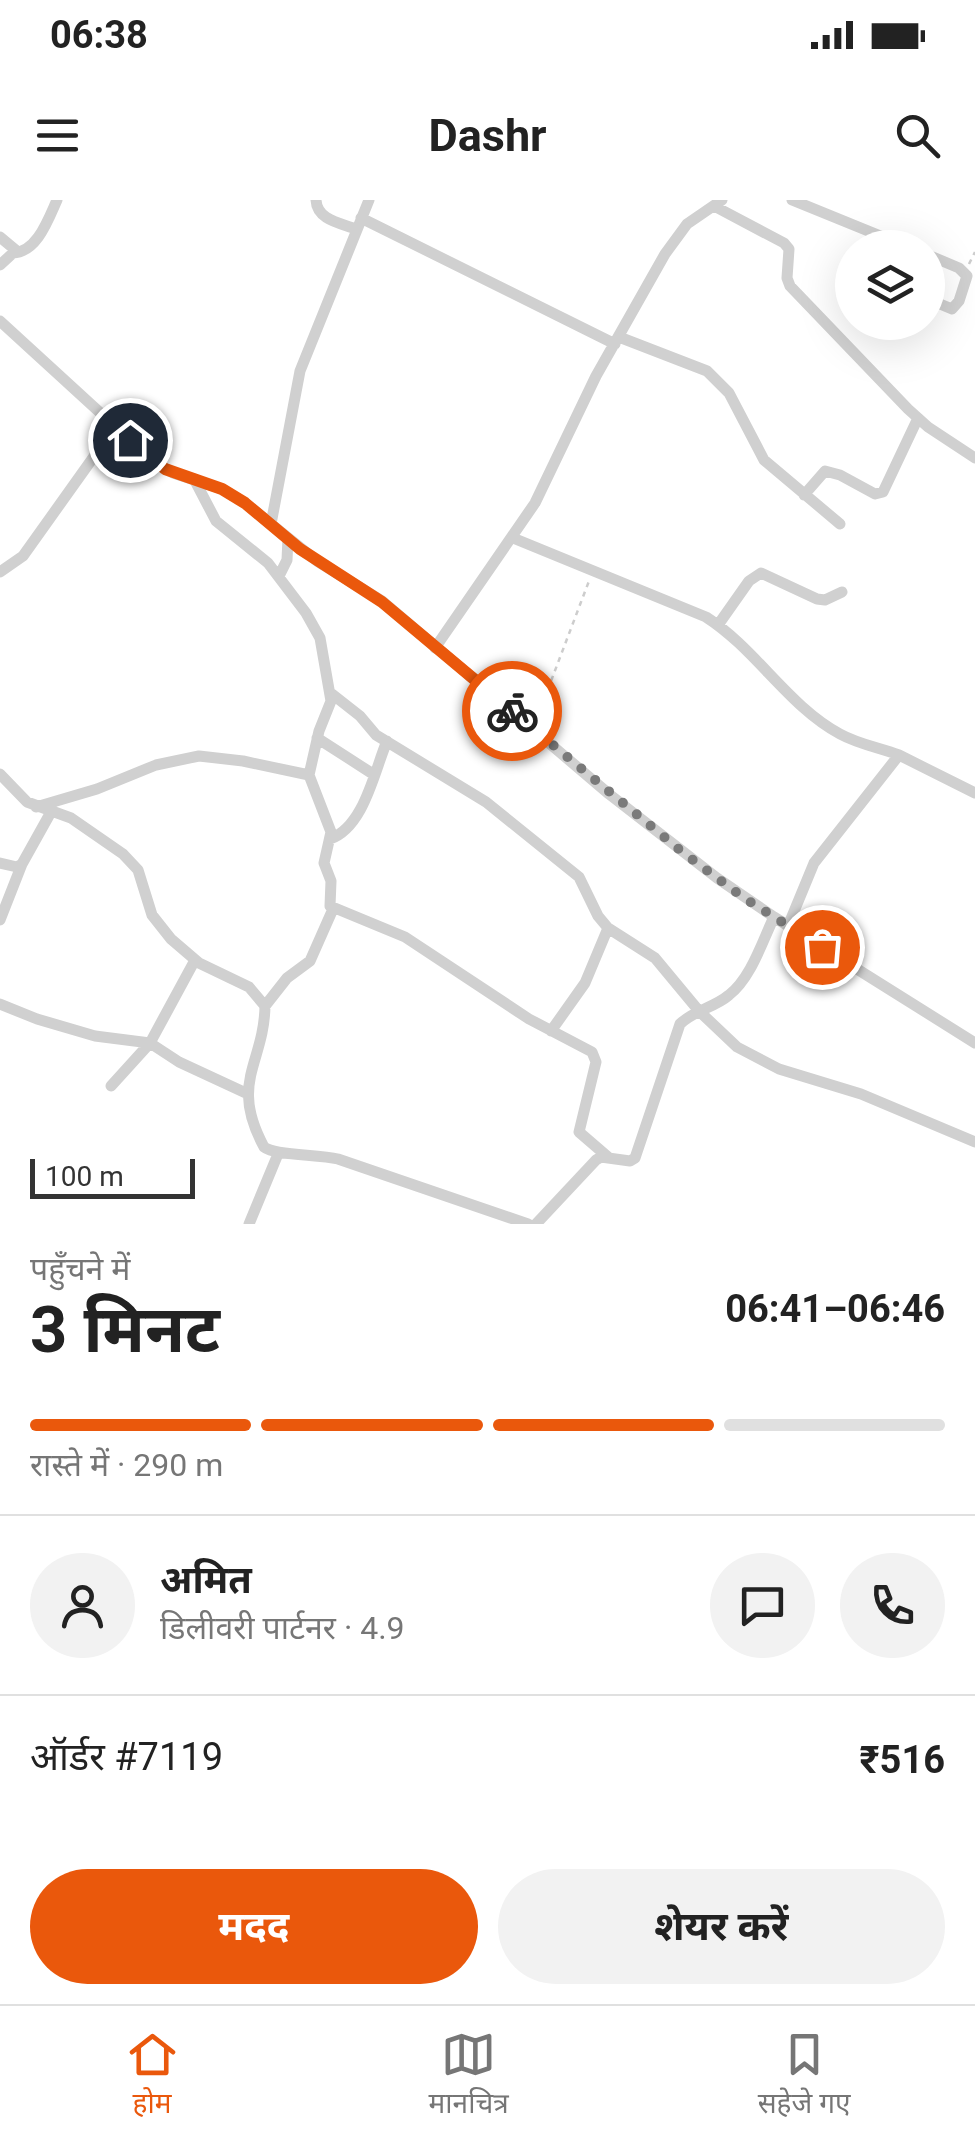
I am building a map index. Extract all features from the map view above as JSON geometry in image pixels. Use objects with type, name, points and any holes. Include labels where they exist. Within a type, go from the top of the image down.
[{"type":"street","points":[[0,265],[34,243],[56,200]]},
{"type":"street","points":[[316,200],[316,208],[323,215],[359,224],[617,340],[698,366],[716,379],[737,406],[764,460],[840,524]]},
{"type":"street","points":[[271,524],[300,371],[369,200]]},
{"type":"street","points":[[792,200],[866,230]]},
{"type":"street","points":[[435,648],[542,492],[587,394],[676,237],[687,224],[718,203],[784,242],[789,250],[790,286],[918,418],[975,458]]},
{"type":"street","points":[[0,237],[18,252]]},
{"type":"street","points":[[945,262],[967,276],[958,301],[952,309],[945,306]]},
{"type":"street","points":[[0,321],[154,462],[235,496],[326,567],[370,593],[681,851],[774,918],[975,1043]]},
{"type":"street","points":[[804,495],[825,471],[875,494],[882,492],[918,418]]},
{"type":"street","points":[[0,572],[23,556],[115,427]]},
{"type":"street","points":[[194,479],[222,529],[250,547],[279,576],[320,638],[332,694],[309,775],[330,839],[324,863],[332,880],[329,901],[334,910],[406,937],[468,980],[596,1056],[580,1132],[608,1157],[624,1162],[635,1158],[680,1024],[719,1002],[739,985],[774,918]]},
{"type":"street","points":[[279,576],[287,560],[288,538]]},
{"type":"street","points":[[513,538],[686,607],[718,625],[828,727],[900,755],[975,793]]},
{"type":"street","points":[[718,625],[748,581],[760,573],[818,599],[842,592]]},
{"type":"street","points":[[332,694],[387,741],[486,802],[579,877],[608,928],[655,958],[699,1011],[736,1047],[758,1059],[860,1094],[975,1142]]},
{"type":"street","points":[[317,738],[374,774]]},
{"type":"street","points":[[330,839],[342,835],[353,822],[387,741]]},
{"type":"street","points":[[788,926],[814,862],[900,755]]},
{"type":"street","points":[[36,807],[116,782],[156,764],[199,756],[309,775]]},
{"type":"street","points":[[0,774],[20,797],[81,824],[132,862],[152,915],[171,939],[195,960],[249,987],[265,1006]]},
{"type":"street","points":[[0,920],[22,864],[52,812]]},
{"type":"street","points":[[0,863],[17,867],[22,864]]},
{"type":"street","points":[[334,910],[310,961],[287,978],[265,1006],[248,1076],[257,1134],[264,1147],[278,1154],[307,1153],[338,1160],[528,1224]]},
{"type":"street","points":[[551,1031],[585,983],[608,928]]},
{"type":"street","points":[[111,1086],[150,1043],[195,960]]},
{"type":"street","points":[[0,1004],[84,1033],[150,1043],[180,1062],[248,1094]]},
{"type":"street","points":[[250,1224],[278,1154]]},
{"type":"street","points":[[536,1224],[596,1160],[608,1157]]},
{"type":"path","points":[[533,728],[594,570]]},
{"type":"way so far","points":[[512,711],[681,851],[744,898],[822,947]]},
{"type":"route","points":[[130,440],[165,469],[222,489],[258,512],[300,549],[382,602],[512,711]]}]
